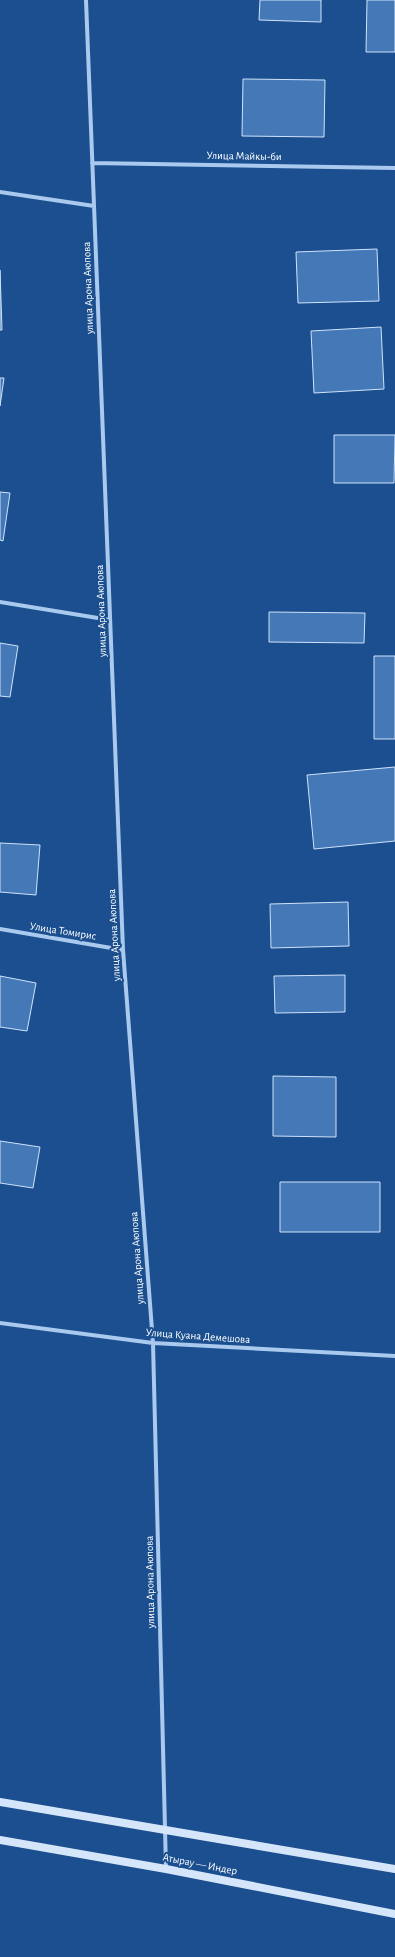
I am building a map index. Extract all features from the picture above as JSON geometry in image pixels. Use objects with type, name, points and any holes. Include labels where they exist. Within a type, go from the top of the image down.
[{"type":"main road","points":[[0,1802],[395,1869]]},
{"type":"main road","name":"Атырау — Индер","points":[[0,1840],[166,1869],[395,1914]]},
{"type":"street","name":"улица Арона Аюпова","points":[[86,0],[123,950],[153,1343],[166,1869]]},
{"type":"street","name":"Улица Майкы-би","points":[[92,163],[395,168]]},
{"type":"street","points":[[0,192],[94,206]]},
{"type":"street","points":[[0,602],[110,620]]},
{"type":"street","name":"Улица Томирис","points":[[0,929],[123,950]]},
{"type":"street","name":"Улица Куана Демешова","points":[[0,1322],[153,1343],[395,1356]]},
{"type":"building","points":[[260,0],[321,0],[321,22],[259,20]]},
{"type":"building","points":[[367,0],[395,0],[395,52],[366,52]]},
{"type":"building","points":[[243,79],[325,80],[324,137],[242,136]]},
{"type":"building","points":[[377,249],[379,301],[298,303],[296,252]]},
{"type":"building","points":[[0,270],[2,330],[0,330]]},
{"type":"building","points":[[381,327],[384,389],[314,393],[311,331]]},
{"type":"building","points":[[0,378],[4,378],[0,406]]},
{"type":"building","points":[[334,435],[395,435],[394,483],[334,483]]},
{"type":"building","points":[[0,492],[10,493],[3,541],[0,540]]},
{"type":"building","points":[[269,612],[365,613],[364,643],[269,642]]},
{"type":"building","points":[[0,643],[18,646],[10,697],[0,696]]},
{"type":"building","points":[[374,656],[395,656],[395,739],[374,739]]},
{"type":"building","points":[[395,767],[395,841],[314,849],[307,775]]},
{"type":"building","points":[[0,843],[40,845],[36,895],[0,892]]},
{"type":"building","points":[[348,902],[349,946],[271,948],[270,904]]},
{"type":"building","points":[[345,975],[345,1012],[275,1013],[274,976]]},
{"type":"building","points":[[0,976],[36,983],[27,1031],[0,1027]]},
{"type":"building","points":[[273,1076],[336,1077],[336,1137],[273,1136]]},
{"type":"building","points":[[0,1141],[40,1147],[33,1188],[0,1183]]},
{"type":"building","points":[[280,1182],[380,1182],[380,1232],[280,1232]]}]
